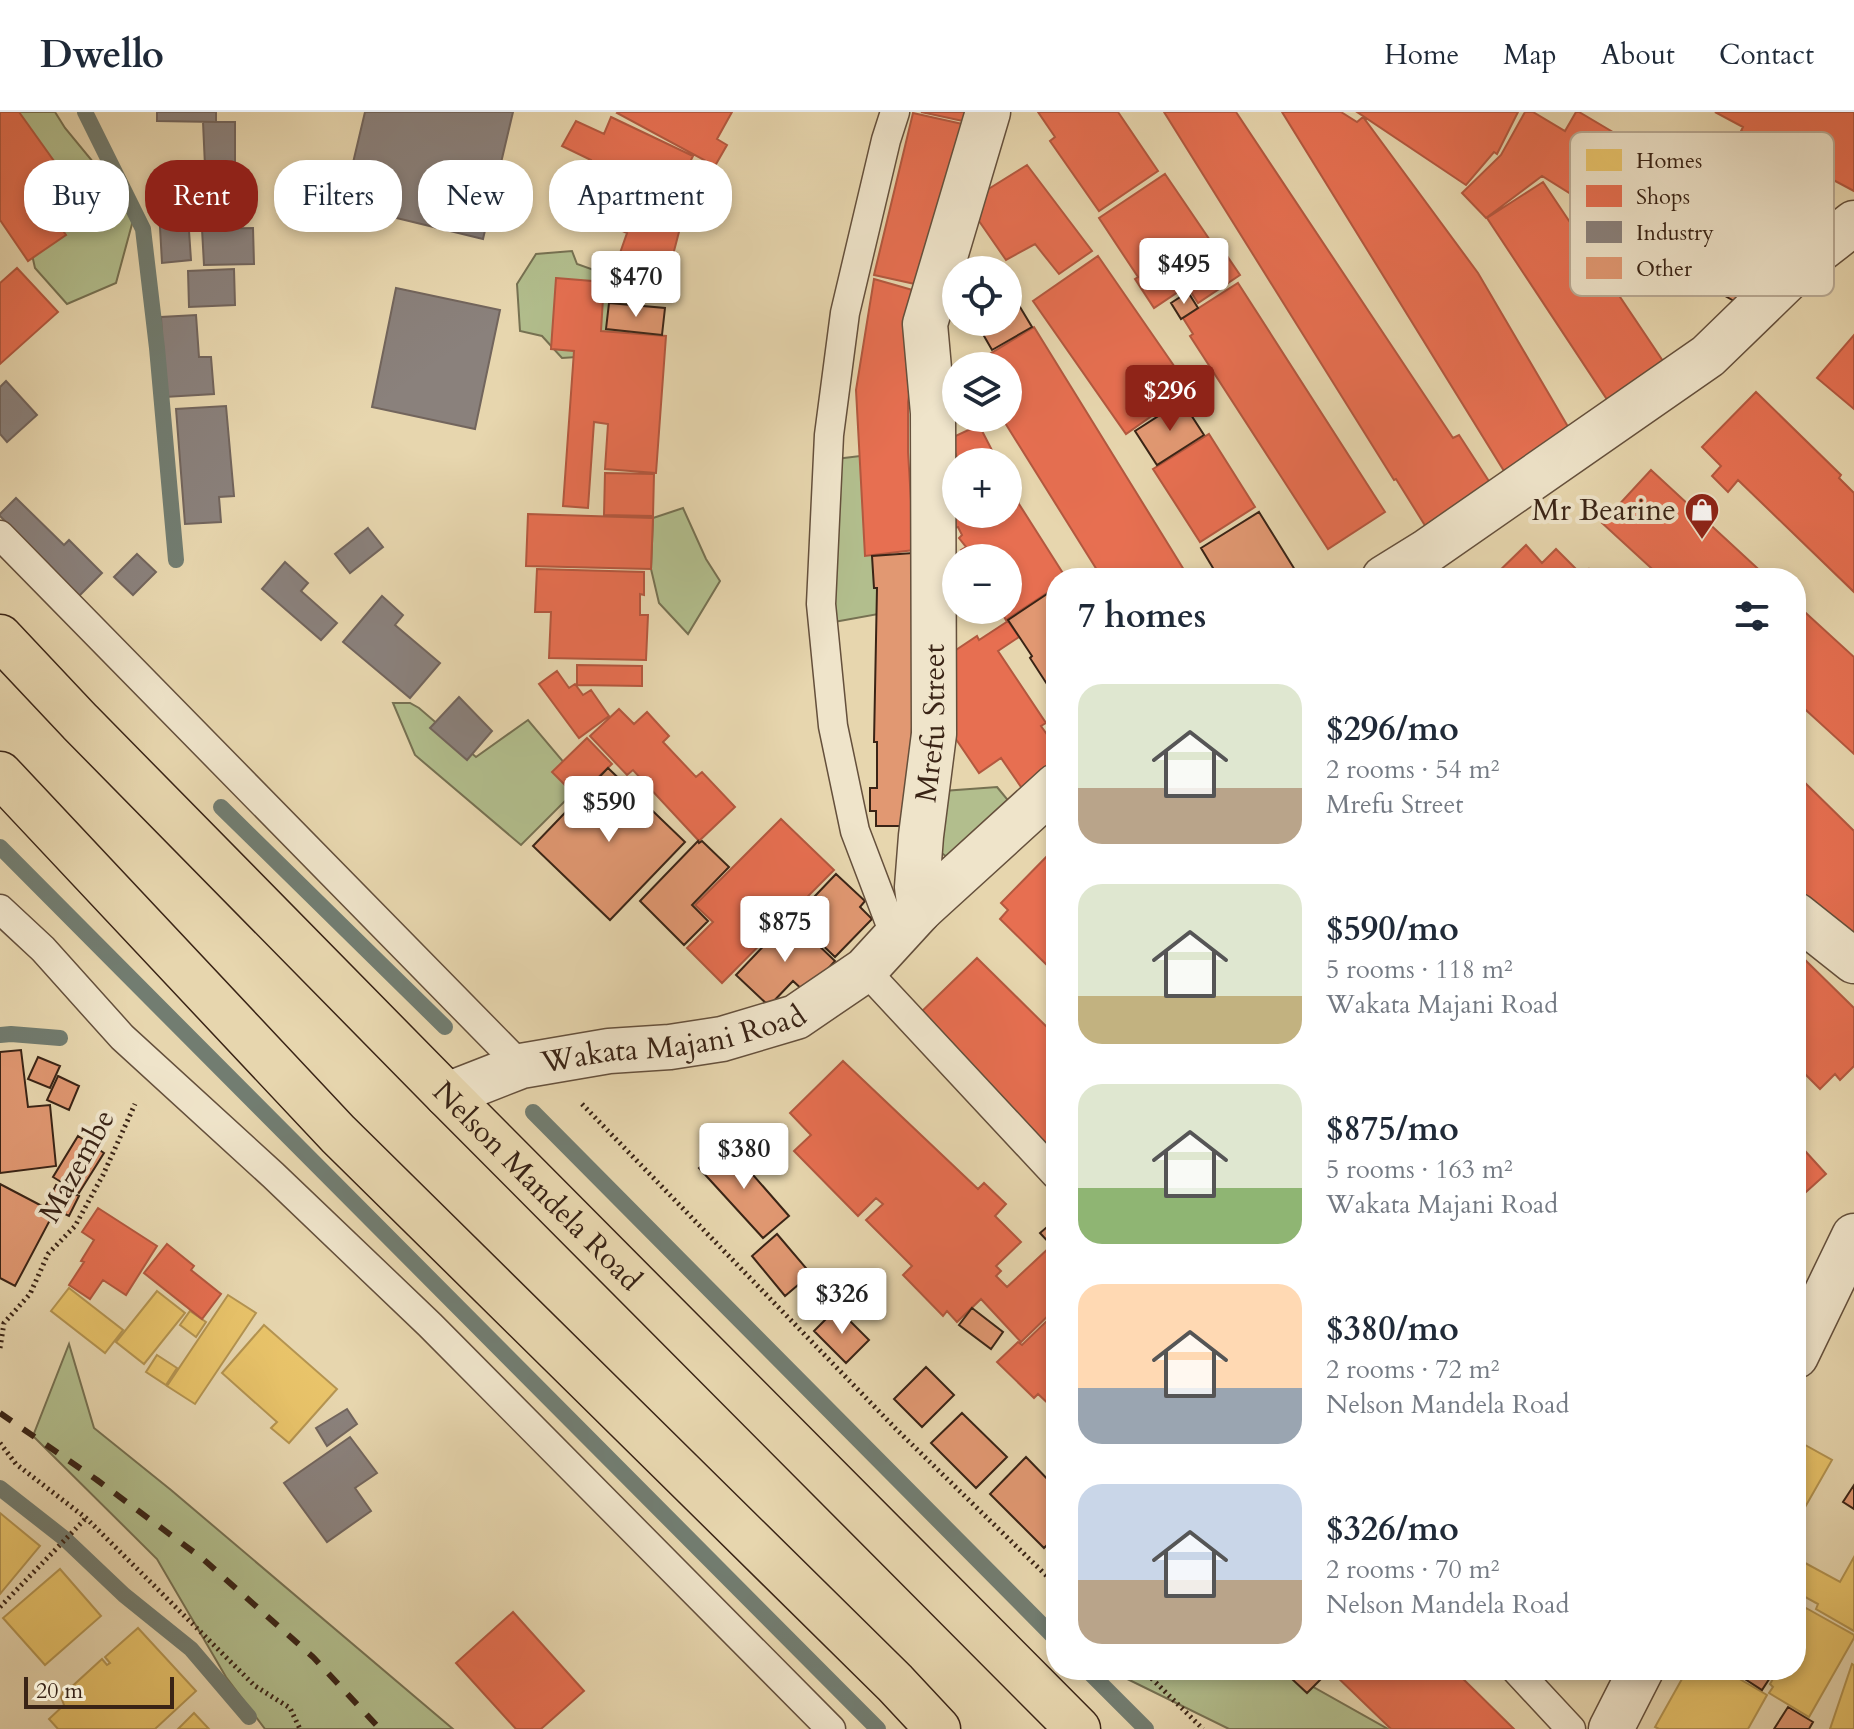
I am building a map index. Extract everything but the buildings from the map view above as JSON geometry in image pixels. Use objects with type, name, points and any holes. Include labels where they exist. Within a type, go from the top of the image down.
[{"type":"main road","name":"Nelson Mandela Road","points":[[0,637],[447,1095],[1078,1729]]},
{"type":"main road","points":[[0,774],[338,1134],[938,1729]]},
{"type":"street","name":"Mrefu Street","points":[[908,924],[917,887],[934,734],[933,413],[925,324],[988,112]]},
{"type":"street","points":[[1834,239],[1854,223]]},
{"type":"street","points":[[1438,565],[1708,356],[1770,296]]},
{"type":"street","name":"Wakata Majani Road","points":[[447,1095],[531,1064],[609,1051],[670,1047],[722,1039],[796,1017],[865,970],[908,924],[1046,809]]},
{"type":"street","points":[[1806,923],[1854,961]]},
{"type":"street","points":[[1806,1335],[1854,1236]]},
{"type":"street","points":[[1611,1729],[1636,1680]]},
{"type":"lane","points":[[895,112],[845,313],[829,435],[821,604],[833,726],[855,831],[908,924]]},
{"type":"lane","points":[[0,535],[531,1064]]},
{"type":"lane","points":[[0,909],[43,949],[122,1037],[430,1325],[831,1729]]},
{"type":"lane","points":[[865,970],[1046,1164]]},
{"type":"lane","points":[[1525,1680],[1571,1729]]},
{"type":"path","name":"Mazembe","points":[[0,1348],[4,1323],[30,1294],[48,1254],[75,1226],[135,1106],[122,1037]]},
{"type":"path","points":[[531,1064],[1046,1575]]},
{"type":"path","points":[[0,1443],[16,1464],[86,1518],[255,1686],[290,1708],[300,1729]]},
{"type":"path","points":[[0,1607],[86,1518]]},
{"type":"path","points":[[1153,1680],[1203,1729]]},
{"type":"green space","points":[[0,112],[55,112],[91,160],[24,160],[24,219]]},
{"type":"green space","points":[[129,206],[135,213],[116,283],[67,304],[35,268],[27,232],[129,232]]},
{"type":"green space","points":[[572,251],[577,264],[608,275],[626,299],[630,324],[623,354],[562,358],[542,336],[520,331],[517,284],[536,254]]},
{"type":"green space","points":[[860,456],[882,490],[884,613],[812,626],[828,460]]},
{"type":"green space","points":[[683,508],[706,559],[720,581],[688,634],[659,603],[651,569],[653,518]]},
{"type":"green space","points":[[393,703],[410,703],[419,708],[476,757],[528,720],[582,784],[521,845],[415,755]]},
{"type":"green space","points":[[997,787],[1030,827],[980,881],[932,846],[943,791]]},
{"type":"green space","points":[[69,1344],[94,1428],[453,1729],[265,1729],[226,1677],[157,1559],[33,1436]]},
{"type":"green space","points":[[1129,1680],[1301,1680],[1388,1729],[1229,1729]]},
{"type":"waterway","points":[[85,112],[143,229],[176,560]]},
{"type":"waterway","points":[[221,807],[445,1027]]},
{"type":"waterway","points":[[0,847],[878,1729]]},
{"type":"waterway","points":[[0,1035],[60,1038]]},
{"type":"waterway","points":[[533,1112],[1046,1629]]},
{"type":"waterway","points":[[0,1488],[65,1539],[124,1595],[191,1649],[249,1717]]},
{"type":"waterway","points":[[1097,1680],[1146,1729]]},
{"type":"railway","points":[[0,1413],[203,1559],[313,1657],[380,1729]]},
{"type":"place","name":"Mr Bearine","points":[[1702,541]]}]
